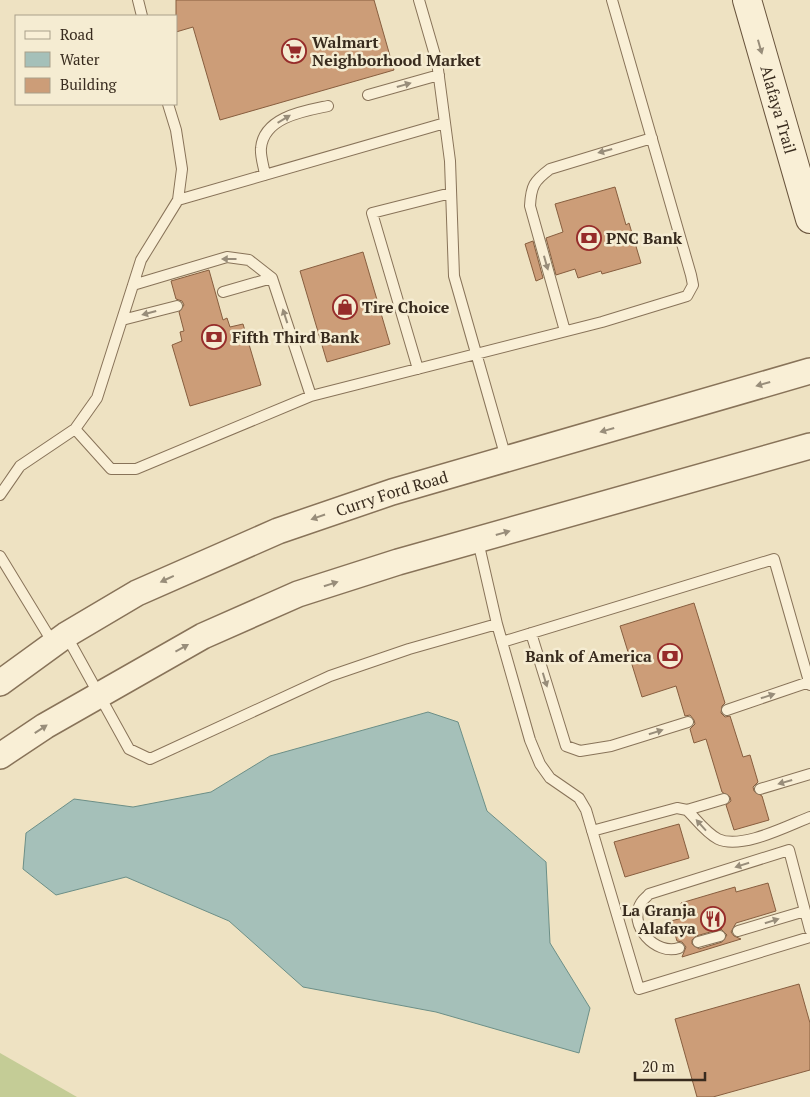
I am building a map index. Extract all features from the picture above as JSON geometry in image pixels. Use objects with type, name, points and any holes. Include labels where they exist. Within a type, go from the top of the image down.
[{"type":"main road","name":"Alafaya Trail","points":[[747,0],[810,219]]},
{"type":"street","name":"Curry Ford Road","points":[[0,683],[59,639],[137,593],[278,531],[392,492],[810,371]]},
{"type":"street","points":[[0,756],[100,694],[203,636],[298,594],[398,562],[810,446]]},
{"type":"lane","points":[[138,0],[142,15]]},
{"type":"lane","points":[[419,0],[439,75],[451,193],[454,276],[506,459]]},
{"type":"lane","points":[[75,429],[110,470],[136,470],[311,396],[477,355],[687,296],[691,292],[693,285],[691,275],[612,0]]},
{"type":"lane","points":[[368,96],[439,75]]},
{"type":"lane","points":[[0,495],[20,466],[75,429],[97,398],[141,260],[178,200],[182,169],[176,130],[168,105]]},
{"type":"lane","points":[[265,175],[261,148],[268,129],[294,113],[328,106]]},
{"type":"lane","points":[[178,200],[445,124]]},
{"type":"lane","points":[[565,331],[530,206],[531,193],[536,180],[550,169],[652,138]]},
{"type":"lane","points":[[418,369],[372,213],[451,193]]},
{"type":"lane","points":[[133,285],[227,257],[249,260],[272,278],[311,396]]},
{"type":"lane","points":[[223,292],[272,278]]},
{"type":"lane","points":[[122,320],[176,306]]},
{"type":"lane","points":[[478,541],[497,624],[530,740],[540,764],[550,778],[579,798],[586,810],[639,989],[810,938]]},
{"type":"lane","points":[[0,556],[100,694],[129,749],[150,759],[330,676],[409,649],[497,624]]},
{"type":"lane","points":[[502,642],[774,559],[810,684],[728,710]]},
{"type":"lane","points":[[531,633],[566,746],[580,751],[611,746],[688,722]]},
{"type":"lane","points":[[760,789],[810,774]]},
{"type":"lane","points":[[592,831],[677,808],[687,810],[724,799]]},
{"type":"lane","points":[[687,810],[708,832],[717,839],[727,842],[755,838],[810,817]]},
{"type":"lane","points":[[679,948],[665,948],[654,945],[646,938],[637,914],[640,903],[650,894],[789,850],[810,930]]},
{"type":"lane","points":[[738,931],[805,911]]},
{"type":"lane","points":[[698,942],[720,936]]},
{"type":"green space","points":[[0,1053],[77,1097],[0,1097]]},
{"type":"water","points":[[428,712],[458,722],[487,811],[546,862],[550,943],[590,1008],[579,1053],[436,1012],[303,987],[229,921],[126,877],[56,895],[23,869],[26,833],[74,799],[133,807],[211,792],[270,756]]},
{"type":"building","name":"Walmart Neighborhood Market","points":[[176,0],[374,0],[394,70],[220,120],[193,27],[178,31],[178,15],[176,15]]},
{"type":"building","name":"PNC Bank","points":[[615,187],[626,225],[629,223],[641,263],[602,274],[601,271],[578,278],[575,269],[556,275],[546,238],[563,232],[555,204]]},
{"type":"building","points":[[533,241],[543,278],[536,281],[525,244]]},
{"type":"building","name":"Tire Choice","points":[[363,252],[390,344],[327,362],[300,271]]},
{"type":"building","name":"Fifth Third Bank","points":[[209,270],[223,320],[227,318],[230,327],[243,324],[261,385],[190,406],[172,345],[182,341],[180,332],[184,331],[179,312],[184,305],[182,301],[176,299],[171,281]]},
{"type":"building","name":"Bank of America","points":[[694,603],[725,703],[722,706],[721,713],[725,717],[730,716],[743,757],[750,755],[758,782],[753,787],[754,791],[762,796],[769,820],[734,830],[726,805],[731,801],[730,797],[722,792],[706,739],[694,743],[690,729],[695,724],[694,720],[690,715],[685,716],[676,686],[642,697],[620,626]]},
{"type":"building","points":[[679,824],[689,858],[625,877],[614,842]]},
{"type":"building","name":"La Granja Alafaya","points":[[768,883],[776,911],[736,923],[731,932],[734,936],[741,939],[682,957],[686,947],[682,942],[677,941],[671,921],[686,917],[681,903],[735,887],[736,892]],"holes":[[[721,929],[727,935],[722,942],[699,949],[692,944],[692,940],[696,936]]]},
{"type":"building","points":[[799,984],[810,1023],[810,1070],[713,1097],[697,1097],[675,1019]]},
{"type":"place","name":"Walmart Neighborhood Market","points":[[294,51]]},
{"type":"place","name":"PNC Bank","points":[[589,238]]},
{"type":"place","name":"Tire Choice","points":[[345,307]]},
{"type":"place","name":"Fifth Third Bank","points":[[214,337]]},
{"type":"place","name":"Bank of America","points":[[670,656]]},
{"type":"place","name":"La Granja Alafaya","points":[[713,919]]}]
